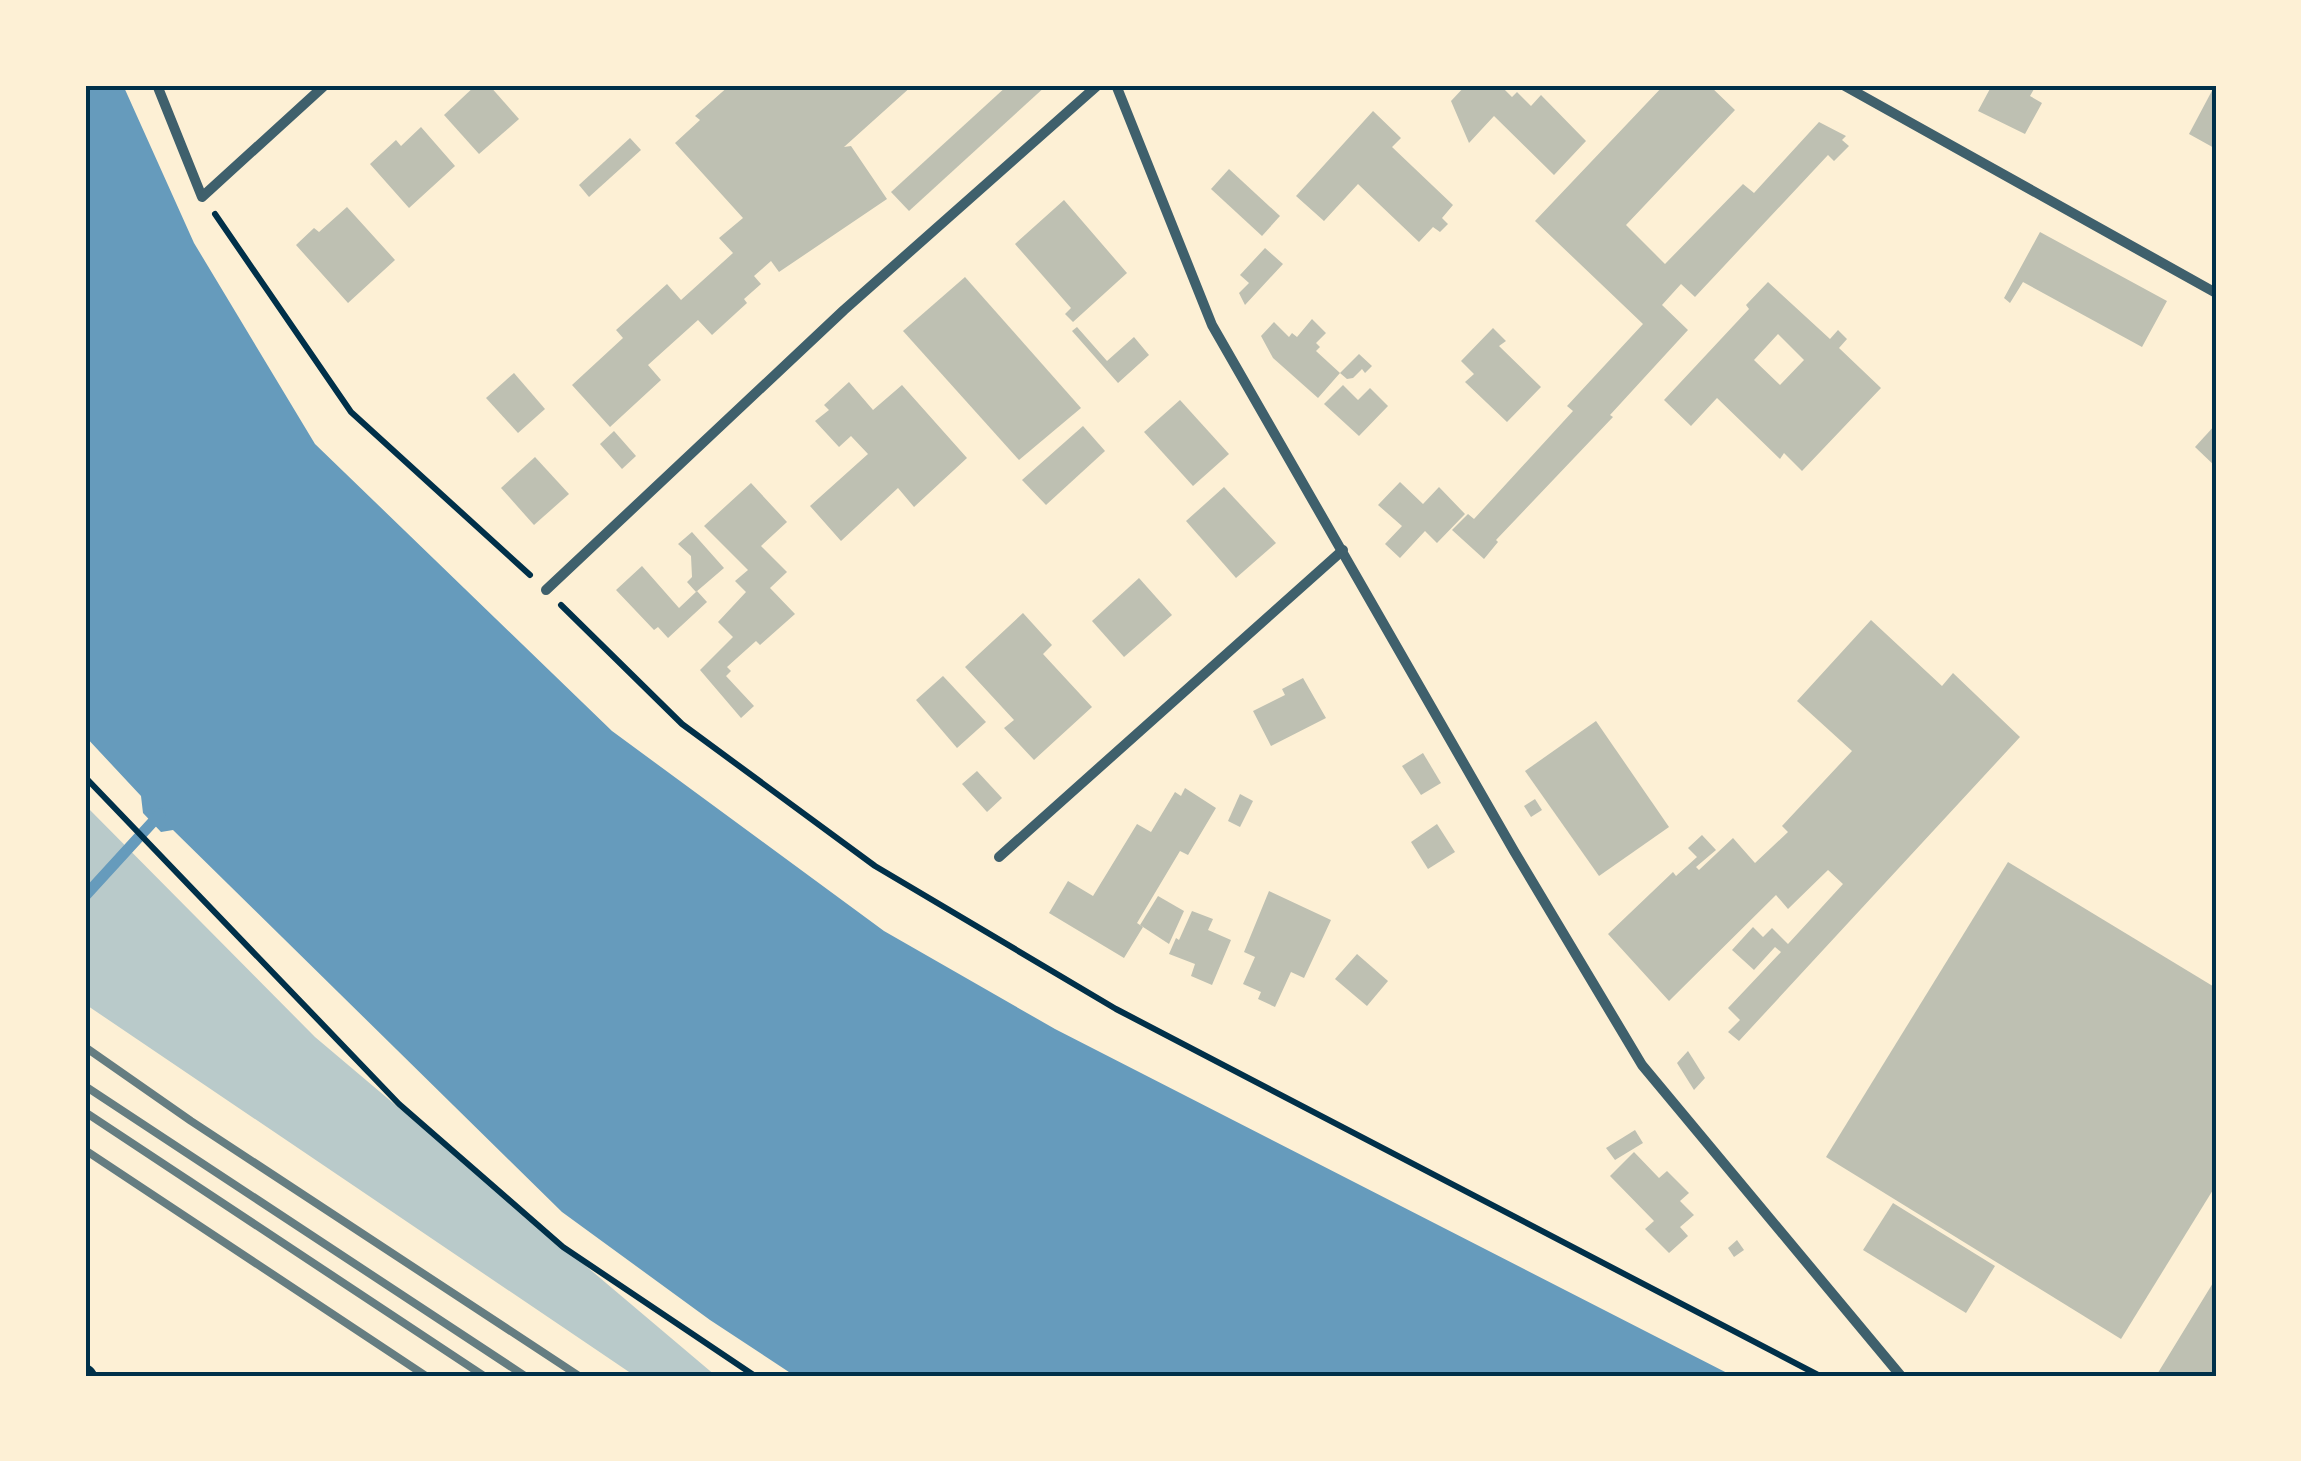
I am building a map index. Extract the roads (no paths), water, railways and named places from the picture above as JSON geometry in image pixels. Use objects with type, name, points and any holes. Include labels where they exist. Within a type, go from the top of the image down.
[{"type":"street","points":[[157,85],[202,196],[326,85]]},
{"type":"street","points":[[546,590],[844,310],[1098,85]]},
{"type":"street","points":[[1116,85],[1212,326],[1514,851],[1642,1065],[1901,1376]]},
{"type":"street","points":[[1843,85],[2216,293]]},
{"type":"street","points":[[999,857],[1343,550]]},
{"type":"water","points":[[85,85],[123,85],[194,243],[315,444],[612,731],[884,931],[1055,1029],[1733,1376],[795,1376],[710,1320],[562,1212],[173,830],[161,832],[143,813],[141,796],[85,736]]},
{"type":"waterway","points":[[85,896],[160,814]]},
{"type":"railway","points":[[85,1047],[579,1376]]},
{"type":"railway","points":[[85,1086],[525,1376]]},
{"type":"railway","points":[[85,1112],[484,1376]]},
{"type":"railway","points":[[85,1150],[426,1376]]}]
